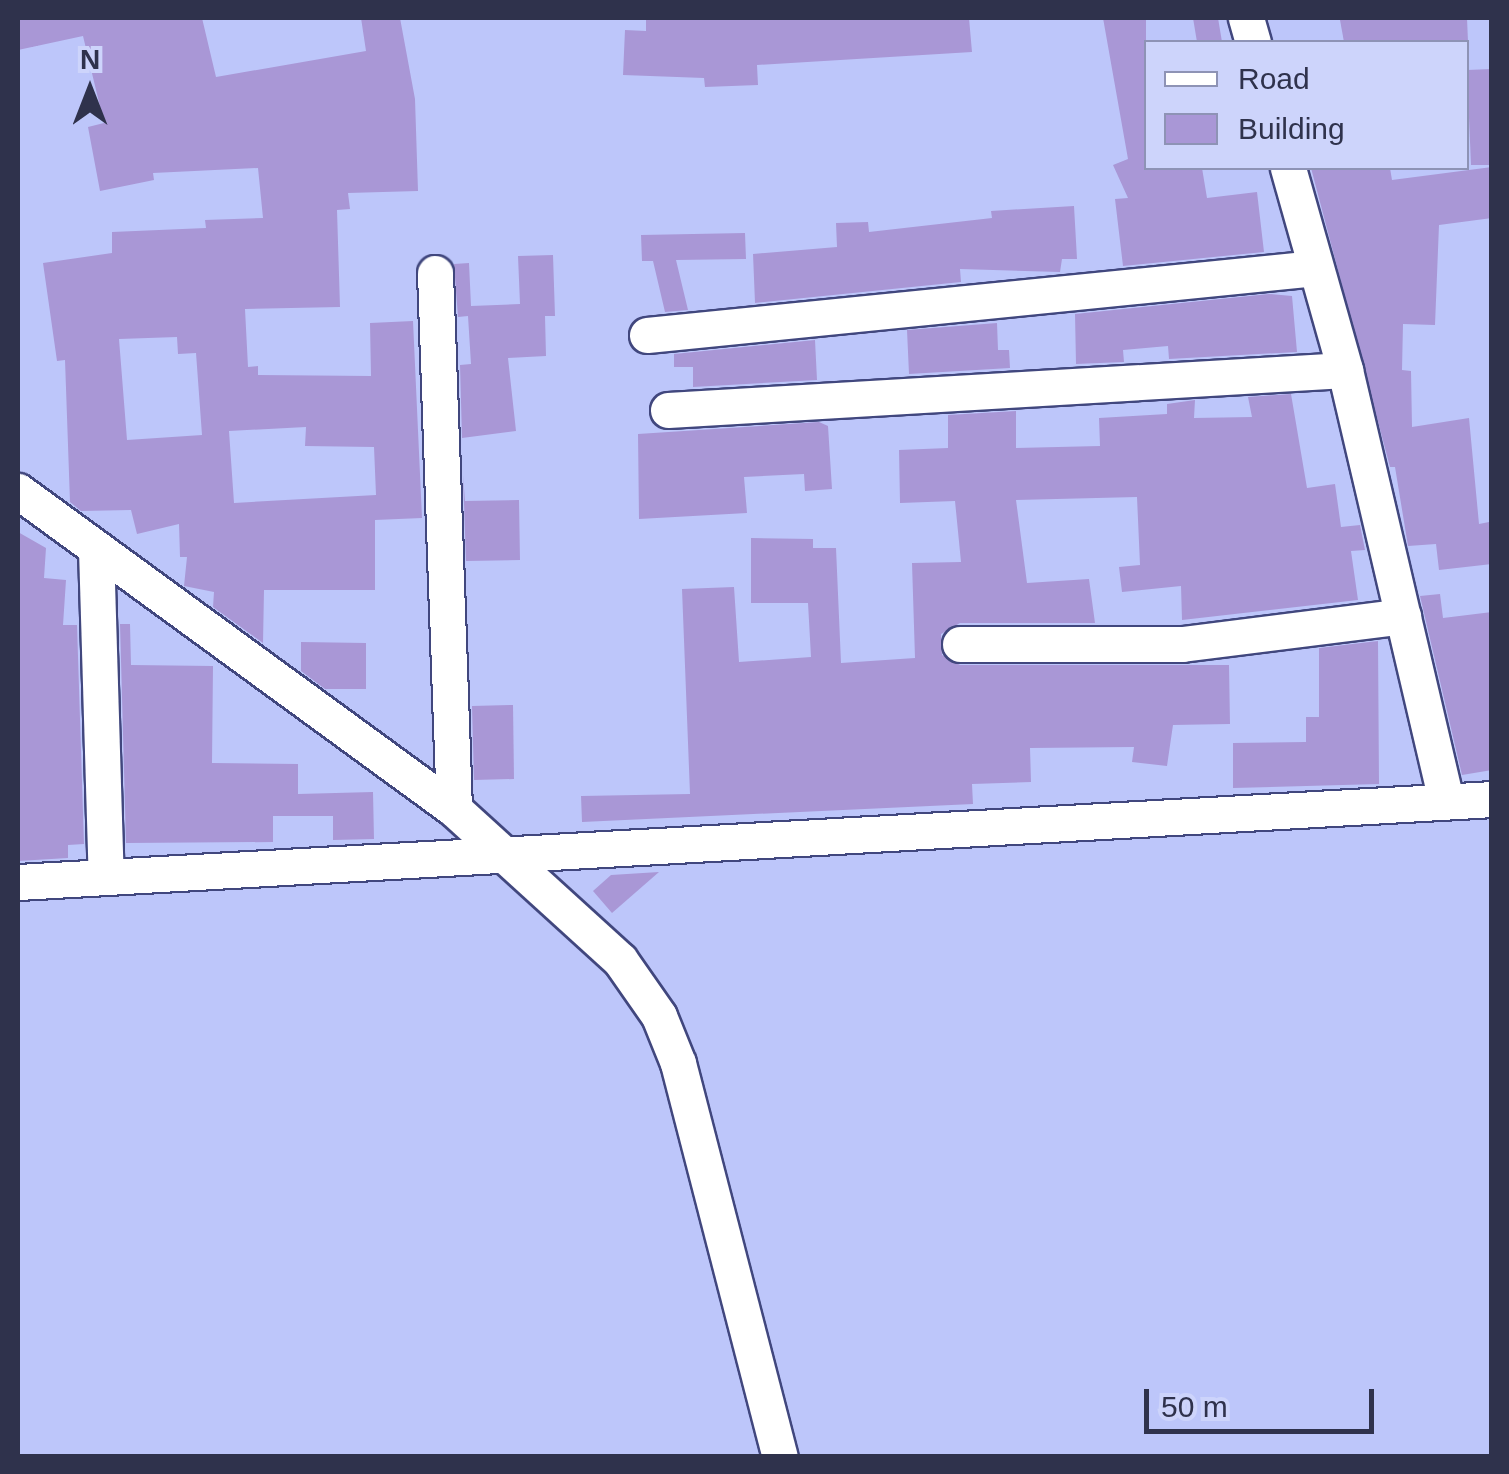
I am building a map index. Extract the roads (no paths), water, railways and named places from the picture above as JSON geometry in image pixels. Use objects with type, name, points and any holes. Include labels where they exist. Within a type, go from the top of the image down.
[{"type":"street","points":[[1289,170],[1344,370],[1446,800]]},
{"type":"street","points":[[647,335],[1316,268]]},
{"type":"street","points":[[434,274],[454,809]]},
{"type":"street","points":[[668,410],[1344,370]]},
{"type":"street","points":[[18,492],[454,809],[511,855],[620,960],[660,1016],[678,1063],[780,1456]]},
{"type":"street","points":[[96,549],[106,877]]},
{"type":"street","points":[[960,644],[1182,644],[1403,616]]},
{"type":"street","points":[[18,882],[1155,823],[1492,798]]}]
